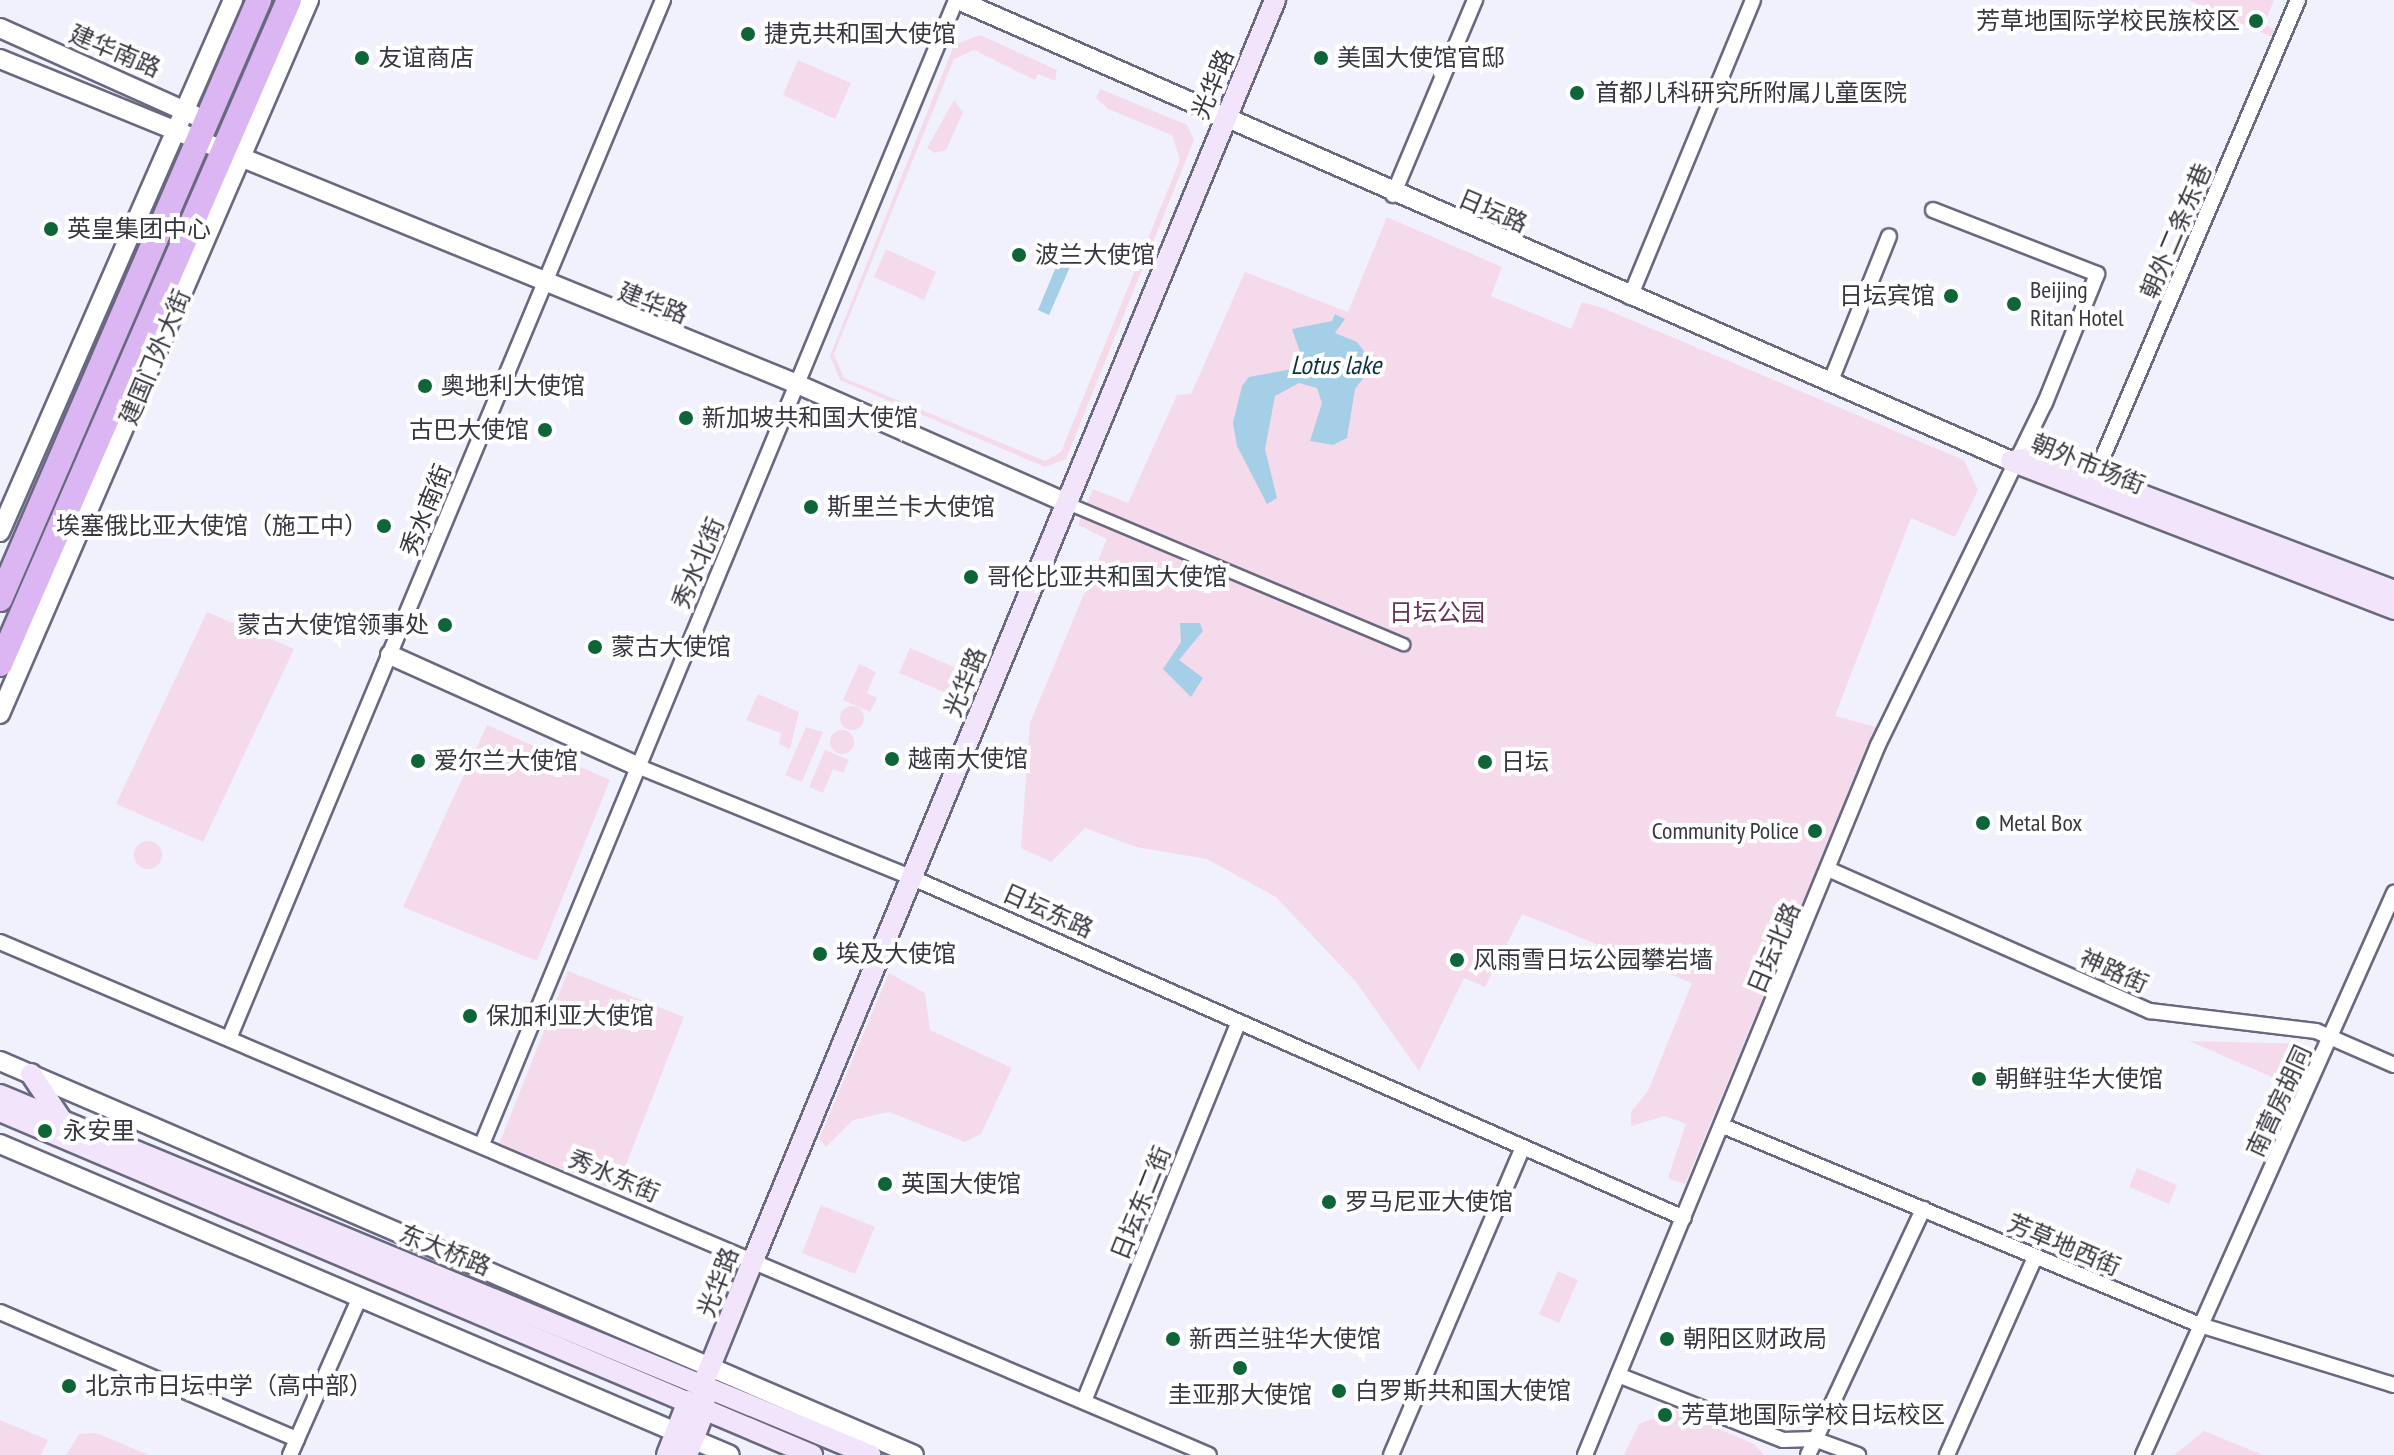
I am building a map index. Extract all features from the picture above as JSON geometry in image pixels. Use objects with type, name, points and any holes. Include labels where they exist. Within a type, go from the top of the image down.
[{"type":"highway","name":"建国门外大街","points":[[0,599],[193,134],[259,0]]},
{"type":"highway","name":"建国门外大街","points":[[0,664],[232,153],[289,0]]},
{"type":"main road","name":"光华路","points":[[667,1455],[685,1442],[754,1258],[915,879],[1065,502],[1275,0]]},
{"type":"main road","name":"朝外市场街","points":[[2011,461],[2039,456],[2093,480],[2394,591]]},
{"type":"main road","name":"朝外市场街","points":[[2011,461],[2394,609]]},
{"type":"main road","points":[[31,1074],[63,1122]]},
{"type":"main road","name":"东大桥路","points":[[0,1095],[708,1376],[870,1455]]},
{"type":"main road","name":"东大桥路","points":[[0,1111],[812,1455]]},
{"type":"street","points":[[186,108],[233,0]]},
{"type":"street","name":"建国门外大街","points":[[0,714],[232,153],[309,0]]},
{"type":"street","name":"秀水南街","points":[[230,1036],[663,0]]},
{"type":"street","name":"日坛路","points":[[957,0],[1225,122],[2011,461]]},
{"type":"street","name":"秀水北街","points":[[482,1144],[957,0]]},
{"type":"street","points":[[1393,195],[1475,0]]},
{"type":"street","points":[[1630,297],[1753,0]]},
{"type":"street","name":"朝外二条东巷","points":[[2093,480],[2298,0]]},
{"type":"street","name":"建华南路","points":[[0,28],[186,108],[193,134],[232,153]]},
{"type":"street","points":[[0,59],[193,134]]},
{"type":"street","name":"建国门外大街","points":[[0,532],[193,134]]},
{"type":"street","name":"建华路","points":[[232,153],[542,285],[797,384],[1065,502]]},
{"type":"street","name":"日坛北路","points":[[1585,1455],[1830,870],[1878,745],[2011,461],[2045,403],[2097,274],[1933,210]]},
{"type":"street","points":[[1830,383],[1889,236]]},
{"type":"street","points":[[1065,502],[1403,644]]},
{"type":"street","points":[[28,648],[37,580]]},
{"type":"street","name":"日坛东路","points":[[390,655],[637,766],[915,879],[1684,1218]]},
{"type":"street","name":"神路街","points":[[1830,870],[2150,1011],[2332,1039],[2394,1065]]},
{"type":"street","name":"南营房胡同","points":[[2143,1455],[2332,1039],[2394,893]]},
{"type":"street","name":"秀水东街","points":[[0,942],[754,1258],[1209,1455]]},
{"type":"street","name":"日坛东二街","points":[[1084,1401],[1239,1022]]},
{"type":"street","points":[[0,1061],[708,1376],[914,1455]]},
{"type":"street","name":"芳草地西街","points":[[1723,1126],[2200,1325],[2394,1385]]},
{"type":"street","points":[[1,1147],[360,1297],[685,1442],[730,1455]]},
{"type":"street","points":[[1391,1455],[1522,1149]]},
{"type":"street","points":[[1808,1455],[1923,1209]]},
{"type":"street","points":[[1947,1455],[2035,1257]]},
{"type":"street","points":[[290,1455],[360,1297]]},
{"type":"street","points":[[0,1312],[297,1439]]},
{"type":"street","points":[[1618,1375],[1783,1440],[1814,1439],[1858,1455]]},
{"type":"green space","name":"芳草地国际学校民族校区","points":[[2189,0],[2274,0],[2264,24],[2275,30],[2272,37]]},
{"type":"green space","points":[[980,35],[1057,70],[1055,81],[1038,74],[1035,80],[974,50],[954,59],[834,354],[844,378],[1045,461],[1061,452],[1180,160],[1172,135],[1108,109],[1096,98],[1100,89],[1187,125],[1194,140],[1066,459],[1045,467],[840,380],[830,356],[954,45]]},
{"type":"green space","points":[[798,60],[851,83],[835,119],[783,95]]},
{"type":"green space","points":[[954,100],[963,112],[946,150],[935,153],[927,148]]},
{"type":"green space","name":"日坛公园","points":[[1387,217],[1502,267],[1491,296],[1571,329],[1582,302],[1605,309],[1964,460],[1978,490],[1955,537],[1911,518],[1835,716],[1876,727],[1685,1184],[1668,1178],[1686,1124],[1665,1116],[1631,1126],[1631,1112],[1648,1091],[1692,983],[1522,914],[1485,987],[1464,978],[1419,1071],[1356,982],[1276,897],[1207,859],[1136,847],[1085,828],[1051,862],[1021,848],[1030,723],[1107,539],[1078,525],[1093,489],[1128,503],[1177,395],[1191,394],[1245,272],[1348,312]]},
{"type":"green space","points":[[886,249],[936,272],[924,300],[874,277]]},
{"type":"green space","points":[[207,612],[294,649],[203,842],[116,804]]},
{"type":"green space","points":[[910,648],[968,673],[958,698],[899,673]]},
{"type":"green space","points":[[859,664],[876,672],[867,693],[877,698],[870,712],[843,700]]},
{"type":"green space","points":[[758,694],[799,712],[790,749],[779,744],[781,733],[746,720]]},
{"type":"green space","points":[[852,706],[861,709],[864,718],[861,727],[852,730],[843,727],[840,718],[843,709]]},
{"type":"green space","points":[[487,725],[610,780],[537,961],[403,907]]},
{"type":"green space","points":[[806,727],[823,732],[802,782],[785,775]]},
{"type":"green space","points":[[837,730],[847,730],[854,737],[854,747],[847,754],[837,754],[830,747],[830,737]]},
{"type":"green space","points":[[825,750],[849,760],[843,773],[833,769],[823,793],[809,787]]},
{"type":"green space","points":[[148,841],[158,845],[162,855],[158,865],[148,869],[138,865],[134,855],[138,845]]},
{"type":"green space","points":[[568,971],[684,1017],[616,1190],[499,1144]]},
{"type":"green space","points":[[889,973],[925,993],[930,1030],[1012,1068],[981,1134],[965,1142],[889,1112],[853,1120],[826,1147],[819,1139]]},
{"type":"green space","points":[[2189,1041],[2305,1044],[2310,1056],[2295,1087]]},
{"type":"green space","points":[[2137,1168],[2177,1185],[2169,1204],[2129,1187]]},
{"type":"green space","points":[[821,1205],[875,1227],[855,1274],[802,1253]]},
{"type":"green space","points":[[1558,1271],[1578,1280],[1559,1323],[1539,1314]]},
{"type":"green space","points":[[1675,1410],[1754,1444],[1764,1455],[1624,1455],[1639,1424]]},
{"type":"green space","points":[[0,1420],[48,1440],[41,1455],[0,1455]]},
{"type":"green space","points":[[2204,1431],[2263,1455],[2174,1455]]},
{"type":"green space","points":[[96,1433],[149,1455],[66,1455],[79,1434]]},
{"type":"water","points":[[1061,255],[1073,260],[1049,315],[1038,310]]},
{"type":"water","name":"Lotus lake","points":[[1335,314],[1345,319],[1335,333],[1357,342],[1374,364],[1355,389],[1347,438],[1333,445],[1310,441],[1322,403],[1317,388],[1299,383],[1275,396],[1265,449],[1277,498],[1267,504],[1237,446],[1233,423],[1242,386],[1249,377],[1292,369],[1300,352],[1292,329],[1332,321]]},
{"type":"water","points":[[1180,623],[1200,623],[1203,631],[1179,660],[1203,678],[1191,697],[1163,669],[1181,642]]},
{"type":"place","name":"芳草地国际学校民族校区","points":[[2256,21]]},
{"type":"place","name":"捷克共和国大使馆","points":[[748,34]]},
{"type":"place","name":"友谊商店","points":[[362,58]]},
{"type":"place","name":"美国大使馆官邸","points":[[1321,58]]},
{"type":"place","name":"首都儿科研究所附属儿童医院","points":[[1577,93]]},
{"type":"place","name":"英皇集团中心","points":[[51,229]]},
{"type":"place","name":"波兰大使馆","points":[[1019,255]]},
{"type":"place","name":"日坛宾馆","points":[[1951,296]]},
{"type":"place","name":"Beijing Ritan Hotel","points":[[2014,304]]},
{"type":"place","name":"奥地利大使馆","points":[[425,386]]},
{"type":"place","name":"新加坡共和国大使馆","points":[[686,418]]},
{"type":"place","name":"古巴大使馆","points":[[545,430]]},
{"type":"place","name":"斯里兰卡大使馆","points":[[811,507]]},
{"type":"place","name":"埃塞俄比亚大使馆（施工中）","points":[[384,526]]},
{"type":"place","name":"哥伦比亚共和国大使馆","points":[[971,577]]},
{"type":"place","name":"蒙古大使馆领事处","points":[[445,625]]},
{"type":"place","name":"蒙古大使馆","points":[[595,647]]},
{"type":"place","name":"越南大使馆","points":[[892,759]]},
{"type":"place","name":"爱尔兰大使馆","points":[[418,761]]},
{"type":"place","name":"日坛","points":[[1485,762]]},
{"type":"place","name":"Metal Box","points":[[1983,823]]},
{"type":"place","name":"Community Police","points":[[1815,831]]},
{"type":"place","name":"埃及大使馆","points":[[820,954]]},
{"type":"place","name":"风雨雪日坛公园攀岩墙","points":[[1457,960]]},
{"type":"place","name":"保加利亚大使馆","points":[[470,1016]]},
{"type":"place","name":"朝鲜驻华大使馆","points":[[1979,1079]]},
{"type":"place","name":"永安里","points":[[45,1131]]},
{"type":"place","name":"英国大使馆","points":[[885,1184]]},
{"type":"place","name":"罗马尼亚大使馆","points":[[1329,1202]]},
{"type":"place","name":"新西兰驻华大使馆","points":[[1173,1339]]},
{"type":"place","name":"朝阳区财政局","points":[[1667,1339]]},
{"type":"place","name":"圭亚那大使馆","points":[[1240,1368]]},
{"type":"place","name":"北京市日坛中学（高中部）","points":[[69,1386]]},
{"type":"place","name":"白罗斯共和国大使馆","points":[[1339,1391]]},
{"type":"place","name":"芳草地国际学校日坛校区","points":[[1665,1415]]}]
